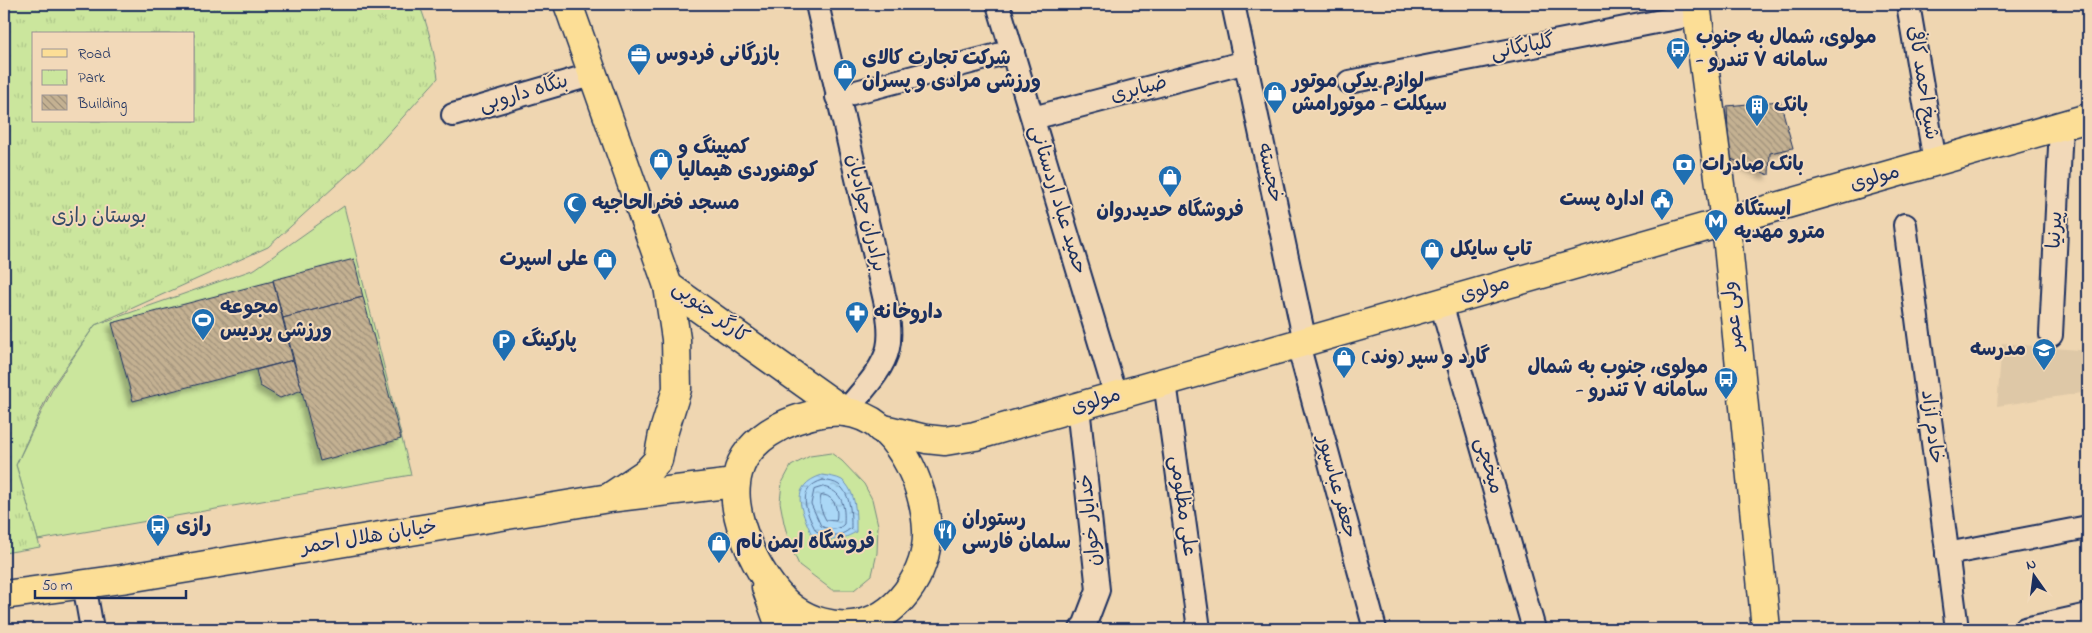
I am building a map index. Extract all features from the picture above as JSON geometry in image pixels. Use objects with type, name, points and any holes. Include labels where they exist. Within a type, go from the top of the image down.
[{"type":"main road","name":"کارگر جنوبی","points":[[568,4],[668,286],[845,412]]},
{"type":"main road","name":"ولی عصر","points":[[1696,9],[1724,222],[1766,629]]},
{"type":"main road","name":"مولوی","points":[[880,428],[926,439],[945,440],[975,436],[2088,118]]},
{"type":"main road","points":[[609,498],[646,472],[658,460],[663,434],[677,389],[676,339],[668,286]]},
{"type":"main road","points":[[760,569],[793,609],[807,617],[825,623],[853,625],[868,621],[877,622],[908,592],[924,555],[927,531],[916,478],[901,448],[880,428],[862,416],[845,412],[808,415],[790,422],[760,439],[750,450],[741,466],[736,483],[736,504],[748,547],[760,569],[782,629]]},
{"type":"main road","name":"خیابان هلال احمر","points":[[4,595],[84,584],[609,498],[736,483]]},
{"type":"street","name":"برادران جوادیان","points":[[816,4],[887,309],[890,332],[888,348],[882,364],[845,412]]},
{"type":"street","name":"حمید عباد اردستانی","points":[[998,4],[1116,396]]},
{"type":"street","name":"خجسته","points":[[1233,4],[1301,343]]},
{"type":"street","name":"شیخ احمد کافی","points":[[1908,4],[1935,162]]},
{"type":"street","name":"گلپایگانی","points":[[1349,82],[1696,9]]},
{"type":"street","points":[[837,97],[1013,51]]},
{"type":"street","name":"ضیابری","points":[[1033,118],[1246,62]]},
{"type":"street","name":"بنگاه داروبی","points":[[453,115],[594,74]]},
{"type":"street","name":"پیرنیا","points":[[2051,334],[2061,126]]},
{"type":"street","name":"خادم آزاد","points":[[1905,225],[1957,629]]},
{"type":"street","name":"میخچی","points":[[1441,303],[1534,629]]},
{"type":"street","name":"جعفر عباسپور","points":[[1301,343],[1374,629]]},
{"type":"street","name":"علی مظلومی","points":[[1165,382],[1199,629]]},
{"type":"street","name":"خدایار خوان","points":[[1078,407],[1102,534],[1098,590],[1086,624],[1081,629]]},
{"type":"street","points":[[1948,554],[2088,527]]},
{"type":"street","points":[[84,584],[92,629]]},
{"type":"street","points":[[2024,629],[2088,616]]},
{"type":"shaded area","name":"مدرسه","points":[[2002,343],[2088,351],[2088,392],[1997,406]]},
{"type":"green space","name":"بوستان رازی","points":[[4,4],[419,4],[431,40],[438,78],[368,156],[268,247],[95,325],[51,388],[16,465],[40,547],[4,553]]},
{"type":"green space","points":[[344,206],[411,475],[38,540],[16,465],[54,386],[95,325],[255,269]]},
{"type":"green space","points":[[831,453],[842,461],[864,484],[872,499],[878,525],[877,553],[872,575],[854,590],[832,590],[799,565],[790,545],[780,502],[782,483],[791,466],[810,456]]},
{"type":"water","points":[[822,475],[842,480],[851,491],[856,511],[856,532],[844,538],[830,540],[812,535],[804,517],[800,500],[801,492],[811,480]]},
{"type":"building","name":"بانک","points":[[1780,101],[1793,148],[1770,153],[1769,175],[1729,158],[1727,106]]},
{"type":"building","points":[[354,259],[363,297],[283,318],[273,280]]},
{"type":"building","name":"مجوعه ورزشی پردیس","points":[[273,281],[293,360],[133,401],[112,323]]},
{"type":"building","points":[[363,297],[401,439],[320,461],[283,318]]},
{"type":"building","points":[[293,360],[302,390],[280,398],[260,386],[256,370]]},
{"type":"place","name":"مولوی، شمال به جنوب - سامانه ۷ تندرو","points":[[1678,70]]},
{"type":"place","name":"بازرگانی فردوس","points":[[639,76]]},
{"type":"place","name":"شرکت تجارت کالای ورزشی مرادی و پسران","points":[[845,92]]},
{"type":"place","name":"لوازم یدکی موتور سیکلت - موتورامش","points":[[1275,114]]},
{"type":"place","name":"بانک","points":[[1757,127]]},
{"type":"place","name":"کمپینگ و کوهنوردی هیمالیا","points":[[661,181]]},
{"type":"place","name":"بانک صادرات","points":[[1684,186]]},
{"type":"place","name":"فروشگاه حدیدروان","points":[[1170,198]]},
{"type":"place","name":"اداره پست","points":[[1662,221]]},
{"type":"place","name":"مسجد فخرالحاجیه","points":[[575,225]]},
{"type":"place","name":"ایستگاه مترو مهدیه","points":[[1716,242]]},
{"type":"place","name":"تاپ سایکل","points":[[1432,271]]},
{"type":"place","name":"علی اسپرت","points":[[605,281]]},
{"type":"place","name":"داروخانه","points":[[857,334]]},
{"type":"place","name":"مجوعه ورزشی پردیس","points":[[203,341]]},
{"type":"place","name":"پارکینگ","points":[[504,362]]},
{"type":"place","name":"مدرسه","points":[[2044,371]]},
{"type":"place","name":"گارد و سپر (وند)","points":[[1344,379]]},
{"type":"place","name":"مولوی، جنوب به شمال - سامانه ۷ تندرو","points":[[1726,400]]},
{"type":"place","name":"رازی","points":[[158,547]]},
{"type":"place","name":"رستوران سلمان فارسی","points":[[945,552]]},
{"type":"place","name":"فروشگاه ایمن نام","points":[[719,564]]}]
